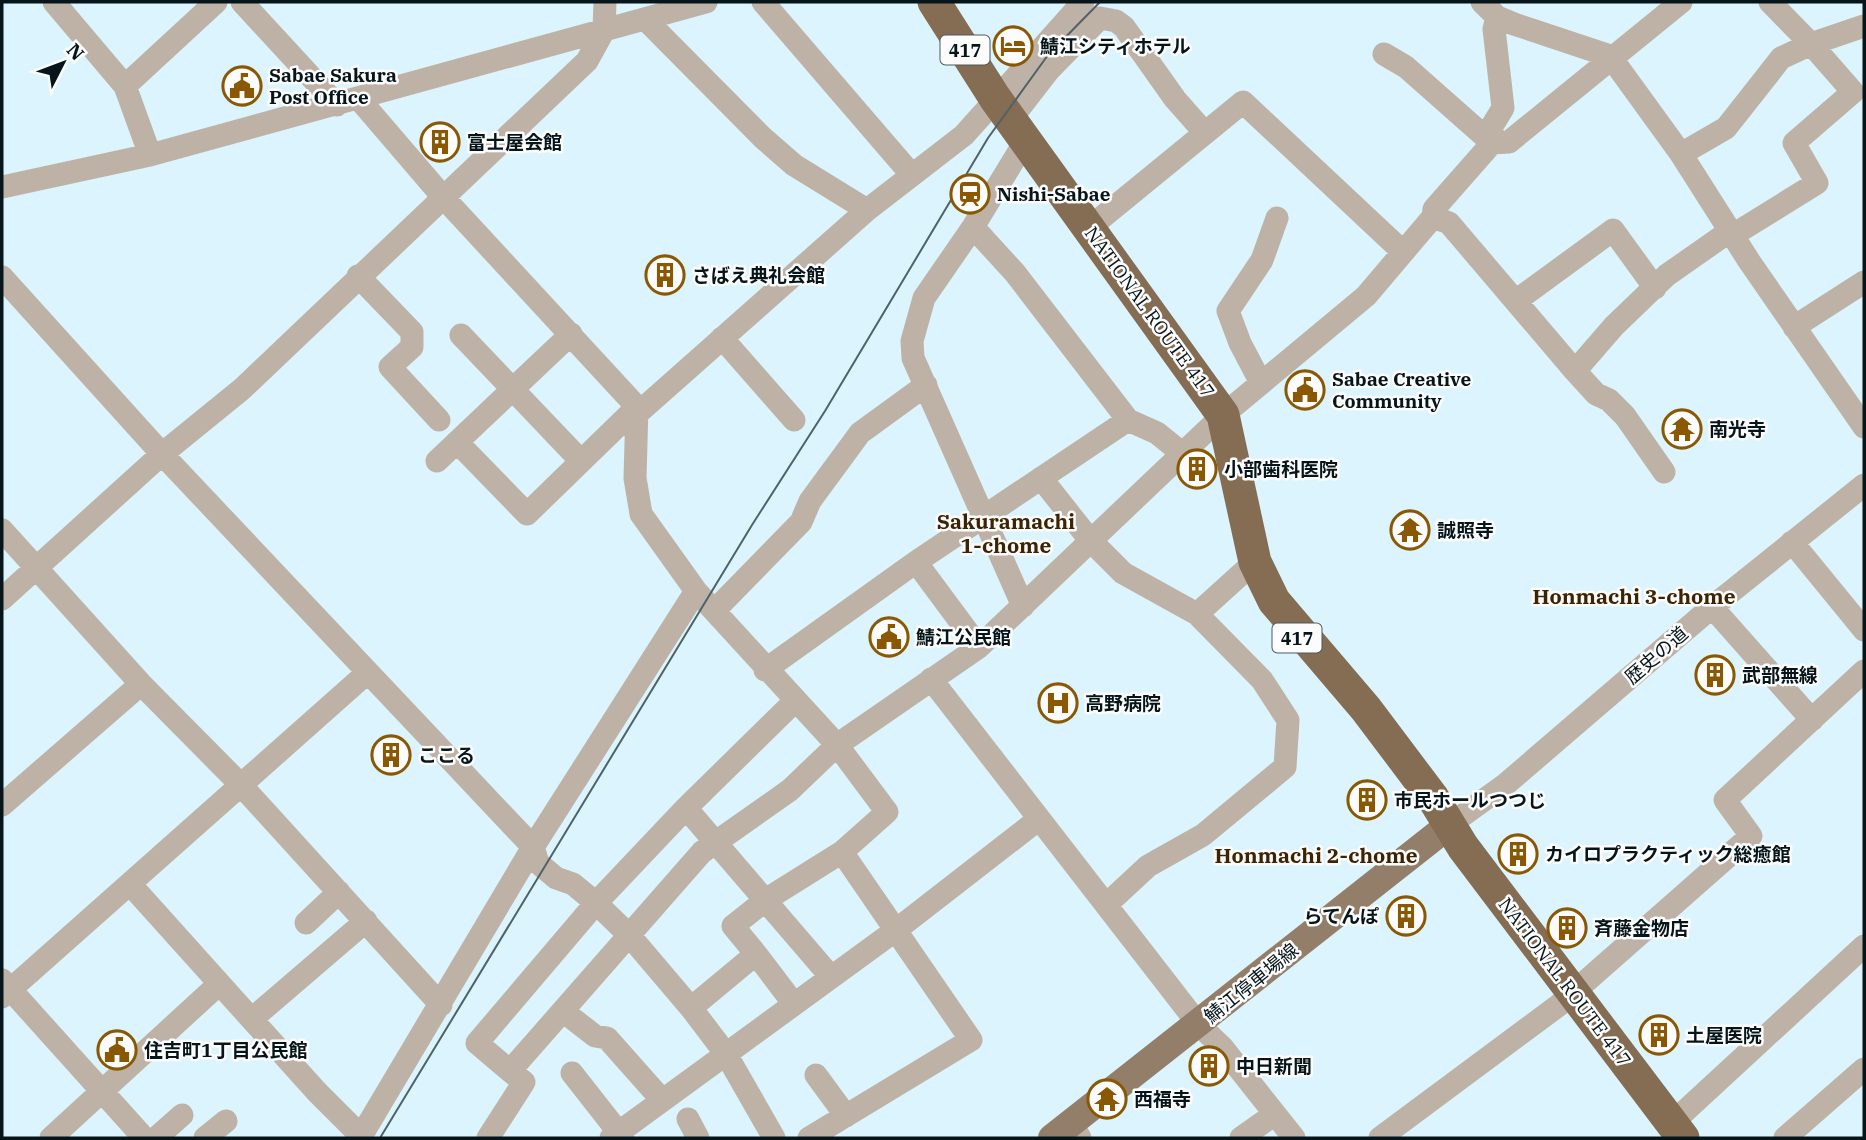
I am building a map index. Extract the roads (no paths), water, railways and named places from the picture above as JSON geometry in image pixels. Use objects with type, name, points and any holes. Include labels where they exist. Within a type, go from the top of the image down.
[{"type":"highway","name":"NATIONAL ROUTE 417","points":[[934,2],[1011,119],[1223,415],[1255,562],[1274,601],[1366,709],[1433,798],[1448,826]]},
{"type":"highway","name":"NATIONAL ROUTE 417","points":[[1223,415],[1226,445],[1250,566],[1269,606],[1363,715],[1677,1131]]},
{"type":"main road","name":"鯖江停車場線","points":[[1068,1133],[1448,826]]},
{"type":"street","points":[[54,2],[125,86],[150,155]]},
{"type":"street","points":[[125,86],[216,2]]},
{"type":"street","points":[[242,2],[443,197],[571,334],[637,410],[635,478],[641,514],[696,591],[765,670],[837,745],[887,812],[842,852],[766,899],[733,926],[794,1004]]},
{"type":"street","points":[[2,599],[162,454],[242,389],[587,61],[604,30],[605,2]]},
{"type":"street","points":[[2,187],[150,155],[706,2]]},
{"type":"street","points":[[763,2],[911,174]]},
{"type":"street","points":[[1023,606],[913,358],[912,341],[924,298],[973,227],[1011,119],[1083,2]]},
{"type":"street","points":[[510,1071],[702,852],[790,790],[837,745],[979,648],[1223,415],[1366,296],[1433,217],[1434,209],[1492,144],[1509,142],[1610,56],[1681,2]]},
{"type":"street","points":[[1575,371],[1614,326],[1667,275],[1817,183],[1794,143],[1853,92],[1769,2]]},
{"type":"street","points":[[1489,9],[1610,56],[1681,154],[1794,327],[1864,427]]},
{"type":"street","points":[[1489,9],[1494,29],[1503,108],[1492,126],[1492,144]]},
{"type":"street","points":[[457,442],[527,514],[637,410],[911,174],[964,135],[1011,119],[1049,70],[1100,18],[1108,18],[1124,27],[1175,99],[1205,133]]},
{"type":"street","points":[[645,19],[784,156],[867,211]]},
{"type":"street","points":[[1681,154],[1726,128],[1781,58],[1811,44],[1864,26]]},
{"type":"street","points":[[1384,54],[1406,67],[1492,144]]},
{"type":"street","points":[[1089,228],[1243,102],[1403,252]]},
{"type":"street","points":[[1433,217],[1449,223],[1575,371],[1596,394],[1609,400],[1625,416],[1664,472]]},
{"type":"street","points":[[1261,383],[1240,343],[1228,311],[1262,260],[1277,218]]},
{"type":"street","points":[[973,227],[1015,273],[1128,420],[1157,433],[1183,454]]},
{"type":"street","points":[[1517,300],[1613,230],[1655,288]]},
{"type":"street","points":[[358,276],[412,332],[412,347],[390,367],[439,420]]},
{"type":"street","points":[[2,277],[162,454],[367,673],[533,847],[553,856],[573,884],[629,935],[726,1054],[774,1138]]},
{"type":"street","points":[[1794,327],[1864,282]]},
{"type":"street","points":[[437,461],[571,334]]},
{"type":"street","points":[[461,335],[581,461]]},
{"type":"street","points":[[722,338],[794,420]]},
{"type":"street","points":[[715,610],[800,522],[810,501],[860,433],[926,385]]},
{"type":"street","points":[[765,670],[916,562],[986,518],[1128,420]]},
{"type":"street","points":[[1041,478],[1090,540],[1123,573],[1197,614],[1262,680],[1287,720],[1285,766],[1203,835],[1148,866],[1107,904]]},
{"type":"street","name":"歴史の道","points":[[1448,826],[1506,784],[1712,607],[1864,485]]},
{"type":"street","points":[[2,530],[141,684],[240,784],[441,1005]]},
{"type":"street","points":[[1792,542],[1864,630]]},
{"type":"street","points":[[916,562],[979,648]]},
{"type":"street","points":[[1197,614],[1250,566]]},
{"type":"street","points":[[130,884],[317,1092],[361,1137],[533,847],[696,591]]},
{"type":"street","points":[[1712,607],[1812,720]]},
{"type":"street","points":[[1380,1138],[1573,993],[1751,836],[1726,800],[1864,671]]},
{"type":"street","points":[[144,1138],[4,989],[130,884],[367,673]]},
{"type":"street","points":[[931,679],[1199,1025],[1222,1047],[1294,1138]]},
{"type":"street","points":[[2,805],[141,684]]},
{"type":"street","points":[[488,1138],[524,1082],[477,1043],[596,903],[686,808],[795,701]]},
{"type":"street","points":[[686,808],[831,977]]},
{"type":"street","points":[[572,1073],[617,1136],[662,1100],[896,930],[1039,819]]},
{"type":"street","points":[[809,1138],[971,1040],[842,852]]},
{"type":"street","points":[[306,923],[339,892]]},
{"type":"street","points":[[253,1018],[366,921]]},
{"type":"street","points":[[1677,1131],[1864,946]]},
{"type":"street","points":[[691,1008],[756,954]]},
{"type":"street","points":[[51,1138],[219,984]]},
{"type":"street","points":[[564,1012],[595,1036],[607,1038],[662,1100]]},
{"type":"street","points":[[1795,1135],[1864,1069]]},
{"type":"street","points":[[816,1075],[846,1116]]},
{"type":"street","points":[[1241,1138],[1275,1114]]},
{"type":"street","points":[[156,1138],[182,1115]]},
{"type":"street","points":[[205,1138],[226,1121]]},
{"type":"tram line","points":[[380,1138],[752,525],[825,411],[988,138],[1048,55],[1100,2]]},
{"type":"place","name":"鯖江シティホテル","points":[[1013,46]]},
{"type":"place","name":"Sabae Sakura Post Office","points":[[242,86]]},
{"type":"place","name":"富士屋会館","points":[[440,142]]},
{"type":"place","name":"Nishi-Sabae","points":[[970,194]]},
{"type":"place","name":"さばえ典礼会館","points":[[665,275]]},
{"type":"place","name":"Sabae Creative Community","points":[[1305,390]]},
{"type":"place","name":"南光寺","points":[[1682,429]]},
{"type":"place","name":"小部歯科医院","points":[[1197,469]]},
{"type":"place","name":"誠照寺","points":[[1410,530]]},
{"type":"place","name":"鯖江公民館","points":[[889,637]]},
{"type":"place","name":"武部無線","points":[[1715,675]]},
{"type":"place","name":"高野病院","points":[[1058,703]]},
{"type":"place","name":"ここる","points":[[391,755]]},
{"type":"place","name":"市民ホールつつじ","points":[[1367,800]]},
{"type":"place","name":"カイロプラクティック総癒館","points":[[1518,854]]},
{"type":"place","name":"らてんぽ","points":[[1406,916]]},
{"type":"place","name":"斉藤金物店","points":[[1567,928]]},
{"type":"place","name":"土屋医院","points":[[1659,1035]]},
{"type":"place","name":"住吉町1丁目公民館","points":[[117,1050]]},
{"type":"place","name":"中日新聞","points":[[1209,1066]]},
{"type":"place","name":"西福寺","points":[[1107,1099]]},
{"type":"district","name":"Sakuramachi 1-chome","points":[[1006,533]]},
{"type":"district","name":"Honmachi 3-chome","points":[[1634,596]]},
{"type":"district","name":"Honmachi 2-chome","points":[[1316,855]]}]
